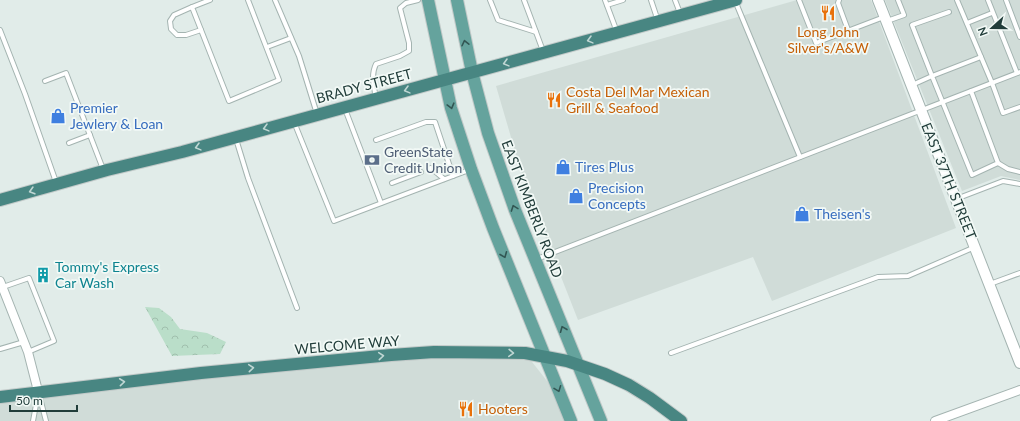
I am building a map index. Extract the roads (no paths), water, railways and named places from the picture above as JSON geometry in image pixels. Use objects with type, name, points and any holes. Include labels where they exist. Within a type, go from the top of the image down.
[{"type":"highway","name":"BRADY STREET","points":[[0,200],[617,33],[681,15],[711,3],[735,0]]},
{"type":"highway","name":"WELCOME WAY","points":[[0,397],[38,391],[216,371],[434,352],[525,354],[566,361],[605,374],[629,385],[650,398],[681,421]]},
{"type":"main road","points":[[428,0],[451,108],[471,169],[493,228],[571,421]]},
{"type":"main road","name":"EAST KIMBERLY ROAD","points":[[457,0],[472,72],[488,133],[515,210],[601,421]]},
{"type":"street","name":"EAST 37TH STREET","points":[[878,0],[1020,363]]},
{"type":"street","points":[[1,284],[28,352],[38,391]]},
{"type":"street","points":[[935,421],[1020,390]]},
{"type":"lane","points":[[201,30],[186,35],[177,35],[171,29],[170,20],[174,14],[210,0]]},
{"type":"lane","points":[[192,7],[229,101],[279,80],[248,0]]},
{"type":"lane","points":[[275,0],[299,56],[317,115]]},
{"type":"lane","points":[[377,98],[373,85],[373,69],[376,64],[400,56],[409,51],[409,43],[400,8],[406,3],[418,0]]},
{"type":"lane","points":[[490,0],[498,20],[536,32]]},
{"type":"lane","points":[[524,0],[544,53]]},
{"type":"lane","points":[[605,0],[617,33]]},
{"type":"lane","points":[[607,5],[623,0]]},
{"type":"lane","points":[[651,0],[658,21]]},
{"type":"lane","points":[[675,0],[681,15]]},
{"type":"lane","points":[[735,0],[800,157]]},
{"type":"lane","points":[[799,0],[816,43],[848,30],[904,14],[898,0]]},
{"type":"lane","points":[[839,0],[838,3],[848,30]]},
{"type":"lane","points":[[957,0],[1003,113],[1020,107]]},
{"type":"lane","points":[[535,260],[1018,72],[992,13],[988,0]]},
{"type":"lane","points":[[1006,0],[1020,37]]},
{"type":"lane","points":[[949,12],[912,26],[972,175],[998,163]]},
{"type":"lane","points":[[967,23],[992,13]]},
{"type":"lane","points":[[0,30],[25,94],[57,184]]},
{"type":"lane","points":[[267,48],[291,38]]},
{"type":"lane","points":[[911,85],[981,57]]},
{"type":"lane","points":[[45,81],[66,73],[104,171]]},
{"type":"lane","points":[[971,91],[998,163],[1008,170],[1020,172]]},
{"type":"lane","points":[[344,107],[381,203]]},
{"type":"lane","points":[[294,121],[334,221],[471,169]]},
{"type":"lane","points":[[376,140],[426,122],[435,122],[453,176]]},
{"type":"lane","points":[[69,143],[90,135]]},
{"type":"lane","points":[[236,137],[248,178],[297,308]]},
{"type":"lane","points":[[428,169],[431,168],[444,179]]},
{"type":"lane","points":[[392,183],[421,172]]},
{"type":"lane","points":[[956,199],[1003,181],[1020,184]]},
{"type":"lane","points":[[671,353],[878,277],[908,276],[975,247]]},
{"type":"lane","points":[[990,284],[1020,273]]},
{"type":"lane","points":[[1,284],[29,278],[54,341],[28,352]]},
{"type":"lane","points":[[0,349],[24,342]]},
{"type":"lane","points":[[33,421],[38,391]]},
{"type":"lane","points":[[38,391],[46,421]]},
{"type":"place","name":"Long John Silver's/A&W","points":[[828,13]]},
{"type":"place","name":"Costa Del Mar Mexican Grill & Seafood","points":[[554,100]]},
{"type":"place","name":"Premier Jewlery & Loan","points":[[58,116]]},
{"type":"place","name":"GreenState Credit Union","points":[[372,160]]},
{"type":"place","name":"Tires Plus","points":[[563,167]]},
{"type":"place","name":"Precision Concepts","points":[[576,196]]},
{"type":"place","name":"Theisen's","points":[[802,214]]},
{"type":"place","name":"Tommy's Express Car Wash","points":[[43,275]]},
{"type":"place","name":"Hooters","points":[[466,409]]}]
